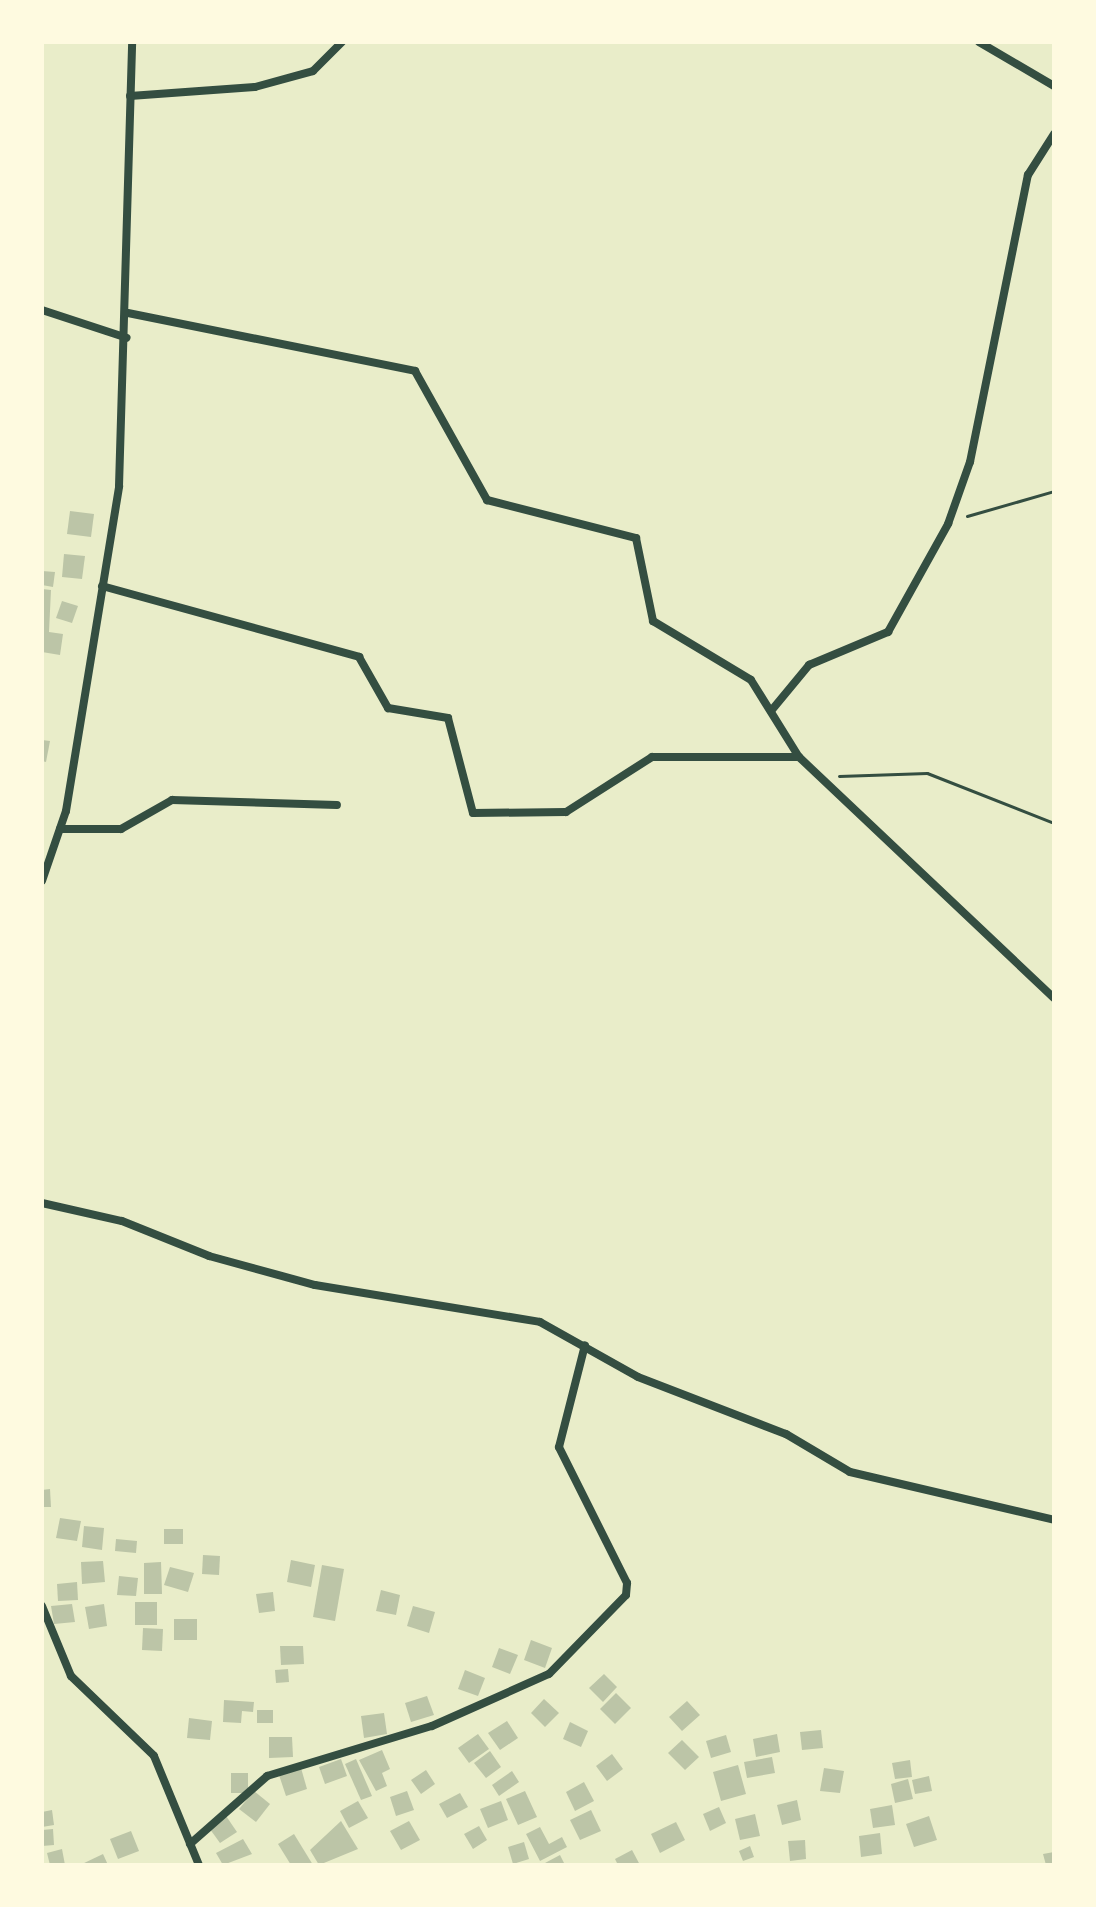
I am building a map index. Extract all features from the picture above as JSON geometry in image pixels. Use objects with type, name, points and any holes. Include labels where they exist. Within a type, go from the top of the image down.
[{"type":"street","points":[[42,881],[60,829],[119,486],[128,313],[132,42]]},
{"type":"street","points":[[130,96],[255,87],[313,71],[342,42]]},
{"type":"street","points":[[979,42],[1054,86]]},
{"type":"street","points":[[771,711],[809,665],[888,632],[948,524],[970,462],[1028,175],[1054,134]]},
{"type":"street","points":[[42,310],[127,338]]},
{"type":"street","points":[[128,313],[409,367],[487,500],[636,538],[653,621],[751,680],[799,757],[1054,998]]},
{"type":"street","points":[[102,586],[359,657],[388,708],[448,718],[473,813],[566,812],[652,757],[799,757]]},
{"type":"street","points":[[60,829],[121,829],[172,800],[337,805]]},
{"type":"street","points":[[42,1203],[122,1221],[209,1256],[315,1285],[540,1322],[663,1389],[786,1434],[850,1472],[1054,1520]]},
{"type":"street","points":[[190,1844],[267,1776],[432,1726],[549,1674],[626,1595],[627,1583],[559,1447],[585,1345]]},
{"type":"street","points":[[42,1606],[71,1676],[154,1756],[199,1865]]},
{"type":"path","points":[[948,524],[1054,491]]},
{"type":"path","points":[[820,777],[927,773],[1054,823]]},
{"type":"building","points":[[70,511],[94,514],[91,537],[67,534]]},
{"type":"building","points":[[64,554],[85,556],[82,579],[62,577]]},
{"type":"building","points":[[42,571],[55,572],[53,587],[42,585]]},
{"type":"building","points":[[42,589],[51,590],[49,632],[63,634],[60,655],[42,652]]},
{"type":"building","points":[[62,601],[78,606],[72,623],[56,618]]},
{"type":"building","points":[[42,740],[50,741],[46,762],[42,761]]},
{"type":"building","points":[[50,1489],[51,1507],[42,1507],[42,1490]]},
{"type":"building","points":[[60,1518],[81,1521],[77,1541],[56,1538]]},
{"type":"building","points":[[84,1526],[104,1528],[102,1550],[82,1547]]},
{"type":"building","points":[[164,1529],[183,1529],[183,1544],[164,1544]]},
{"type":"building","points":[[116,1539],[137,1541],[136,1553],[115,1551]]},
{"type":"building","points":[[203,1555],[220,1556],[219,1575],[202,1574]]},
{"type":"building","points":[[291,1560],[315,1565],[311,1587],[287,1582]]},
{"type":"building","points":[[103,1561],[105,1582],[82,1584],[81,1562]]},
{"type":"building","points":[[161,1562],[162,1594],[144,1594],[144,1563]]},
{"type":"building","points":[[322,1565],[344,1569],[335,1621],[313,1617]]},
{"type":"building","points":[[170,1567],[194,1573],[188,1592],[164,1585]]},
{"type":"building","points":[[119,1576],[138,1578],[136,1596],[117,1595]]},
{"type":"building","points":[[77,1582],[78,1600],[58,1601],[57,1584]]},
{"type":"building","points":[[381,1590],[400,1595],[396,1615],[376,1611]]},
{"type":"building","points":[[273,1592],[275,1611],[259,1613],[256,1594]]},
{"type":"building","points":[[135,1602],[157,1602],[157,1625],[135,1625]]},
{"type":"building","points":[[72,1604],[75,1622],[54,1624],[51,1606]]},
{"type":"building","points":[[104,1604],[107,1626],[89,1629],[85,1607]]},
{"type":"building","points":[[413,1606],[435,1612],[429,1633],[407,1626]]},
{"type":"building","points":[[174,1619],[197,1619],[197,1640],[174,1640]]},
{"type":"building","points":[[143,1628],[163,1629],[162,1651],[142,1650]]},
{"type":"building","points":[[531,1640],[552,1648],[545,1668],[524,1660]]},
{"type":"building","points":[[280,1646],[303,1646],[304,1664],[281,1665]]},
{"type":"building","points":[[499,1648],[518,1655],[510,1674],[492,1667]]},
{"type":"building","points":[[288,1669],[289,1682],[276,1683],[275,1670]]},
{"type":"building","points":[[465,1670],[485,1678],[478,1696],[458,1689]]},
{"type":"building","points":[[604,1674],[617,1687],[603,1702],[589,1688]]},
{"type":"building","points":[[616,1693],[631,1708],[615,1724],[600,1709]]},
{"type":"building","points":[[427,1696],[434,1715],[411,1722],[405,1703]]},
{"type":"building","points":[[544,1699],[559,1713],[545,1727],[531,1713]]},
{"type":"building","points":[[224,1700],[254,1702],[253,1712],[242,1711],[241,1723],[223,1722]]},
{"type":"building","points":[[687,1701],[700,1715],[682,1731],[669,1717]]},
{"type":"building","points":[[257,1710],[273,1710],[273,1723],[257,1723]]},
{"type":"building","points":[[384,1713],[387,1734],[364,1738],[361,1716]]},
{"type":"building","points":[[189,1718],[212,1721],[210,1740],[187,1738]]},
{"type":"building","points":[[507,1721],[518,1738],[500,1750],[488,1733]]},
{"type":"building","points":[[570,1722],[588,1731],[581,1747],[563,1739]]},
{"type":"building","points":[[821,1730],[823,1748],[802,1750],[800,1732]]},
{"type":"building","points":[[478,1734],[489,1749],[469,1763],[458,1748]]},
{"type":"building","points":[[777,1734],[780,1752],[756,1757],[753,1739]]},
{"type":"building","points":[[726,1735],[731,1752],[711,1758],[706,1741]]},
{"type":"building","points":[[269,1737],[292,1737],[293,1757],[269,1758]]},
{"type":"building","points":[[682,1740],[699,1757],[685,1770],[668,1753]]},
{"type":"building","points":[[382,1750],[390,1769],[382,1773],[387,1786],[376,1791],[359,1760]]},
{"type":"building","points":[[490,1751],[501,1767],[486,1778],[474,1763]]},
{"type":"building","points":[[612,1754],[623,1769],[607,1781],[596,1766]]},
{"type":"building","points":[[772,1757],[775,1773],[747,1778],[744,1762]]},
{"type":"building","points":[[341,1759],[347,1776],[325,1784],[319,1767]]},
{"type":"building","points":[[356,1759],[372,1796],[361,1800],[345,1764]]},
{"type":"building","points":[[910,1760],[912,1777],[895,1779],[892,1763]]},
{"type":"building","points":[[738,1765],[746,1794],[721,1801],[713,1772]]},
{"type":"building","points":[[301,1768],[307,1789],[286,1796],[279,1775]]},
{"type":"building","points":[[824,1768],[844,1771],[840,1793],[820,1791]]},
{"type":"building","points":[[426,1770],[435,1784],[421,1794],[411,1780]]},
{"type":"building","points":[[512,1771],[519,1782],[499,1796],[492,1785]]},
{"type":"building","points":[[231,1773],[248,1773],[248,1793],[231,1793]]},
{"type":"building","points":[[929,1776],[932,1791],[915,1794],[912,1780]]},
{"type":"building","points":[[908,1779],[913,1799],[895,1803],[891,1784]]},
{"type":"building","points":[[584,1782],[594,1801],[575,1811],[566,1792]]},
{"type":"building","points":[[254,1791],[270,1804],[256,1822],[239,1809]]},
{"type":"building","points":[[407,1791],[414,1810],[396,1816],[390,1797]]},
{"type":"building","points":[[525,1791],[537,1817],[518,1825],[506,1799]]},
{"type":"building","points":[[460,1793],[468,1807],[447,1818],[439,1804]]},
{"type":"building","points":[[797,1800],[801,1820],[782,1825],[777,1805]]},
{"type":"building","points":[[358,1801],[368,1818],[349,1828],[340,1811]]},
{"type":"building","points":[[501,1801],[508,1820],[488,1828],[480,1809]]},
{"type":"building","points":[[892,1805],[895,1825],[873,1828],[870,1809]]},
{"type":"building","points":[[719,1807],[726,1823],[710,1831],[703,1814]]},
{"type":"building","points":[[52,1810],[54,1825],[42,1827],[42,1812]]},
{"type":"building","points":[[591,1810],[601,1831],[580,1840],[570,1820]]},
{"type":"building","points":[[224,1813],[237,1832],[220,1843],[207,1825]]},
{"type":"building","points":[[755,1814],[760,1836],[740,1840],[735,1819]]},
{"type":"building","points":[[929,1816],[937,1840],[914,1847],[906,1824]]},
{"type":"building","points":[[341,1821],[358,1849],[319,1865],[310,1850]]},
{"type":"building","points":[[409,1821],[420,1840],[401,1850],[390,1831]]},
{"type":"building","points":[[676,1822],[685,1840],[660,1853],[651,1834]]},
{"type":"building","points":[[479,1826],[487,1840],[473,1849],[464,1834]]},
{"type":"building","points":[[540,1827],[549,1844],[562,1837],[567,1847],[540,1861],[526,1834]]},
{"type":"building","points":[[53,1829],[54,1845],[42,1846],[42,1830]]},
{"type":"building","points":[[131,1831],[139,1851],[118,1859],[110,1839]]},
{"type":"building","points":[[880,1833],[882,1854],[861,1857],[859,1836]]},
{"type":"building","points":[[294,1834],[313,1865],[291,1865],[278,1844]]},
{"type":"building","points":[[243,1839],[252,1854],[223,1865],[216,1853]]},
{"type":"building","points":[[805,1840],[806,1859],[790,1861],[788,1841]]},
{"type":"building","points":[[524,1842],[529,1859],[513,1864],[508,1847]]},
{"type":"building","points":[[750,1846],[754,1857],[743,1861],[739,1851]]},
{"type":"building","points":[[62,1849],[65,1865],[50,1865],[47,1853]]},
{"type":"building","points":[[632,1850],[640,1865],[618,1865],[615,1859]]},
{"type":"building","points":[[1054,1852],[1054,1865],[1046,1865],[1043,1854]]},
{"type":"building","points":[[103,1854],[108,1865],[80,1865]]},
{"type":"building","points":[[560,1855],[565,1865],[546,1865],[545,1863]]}]
